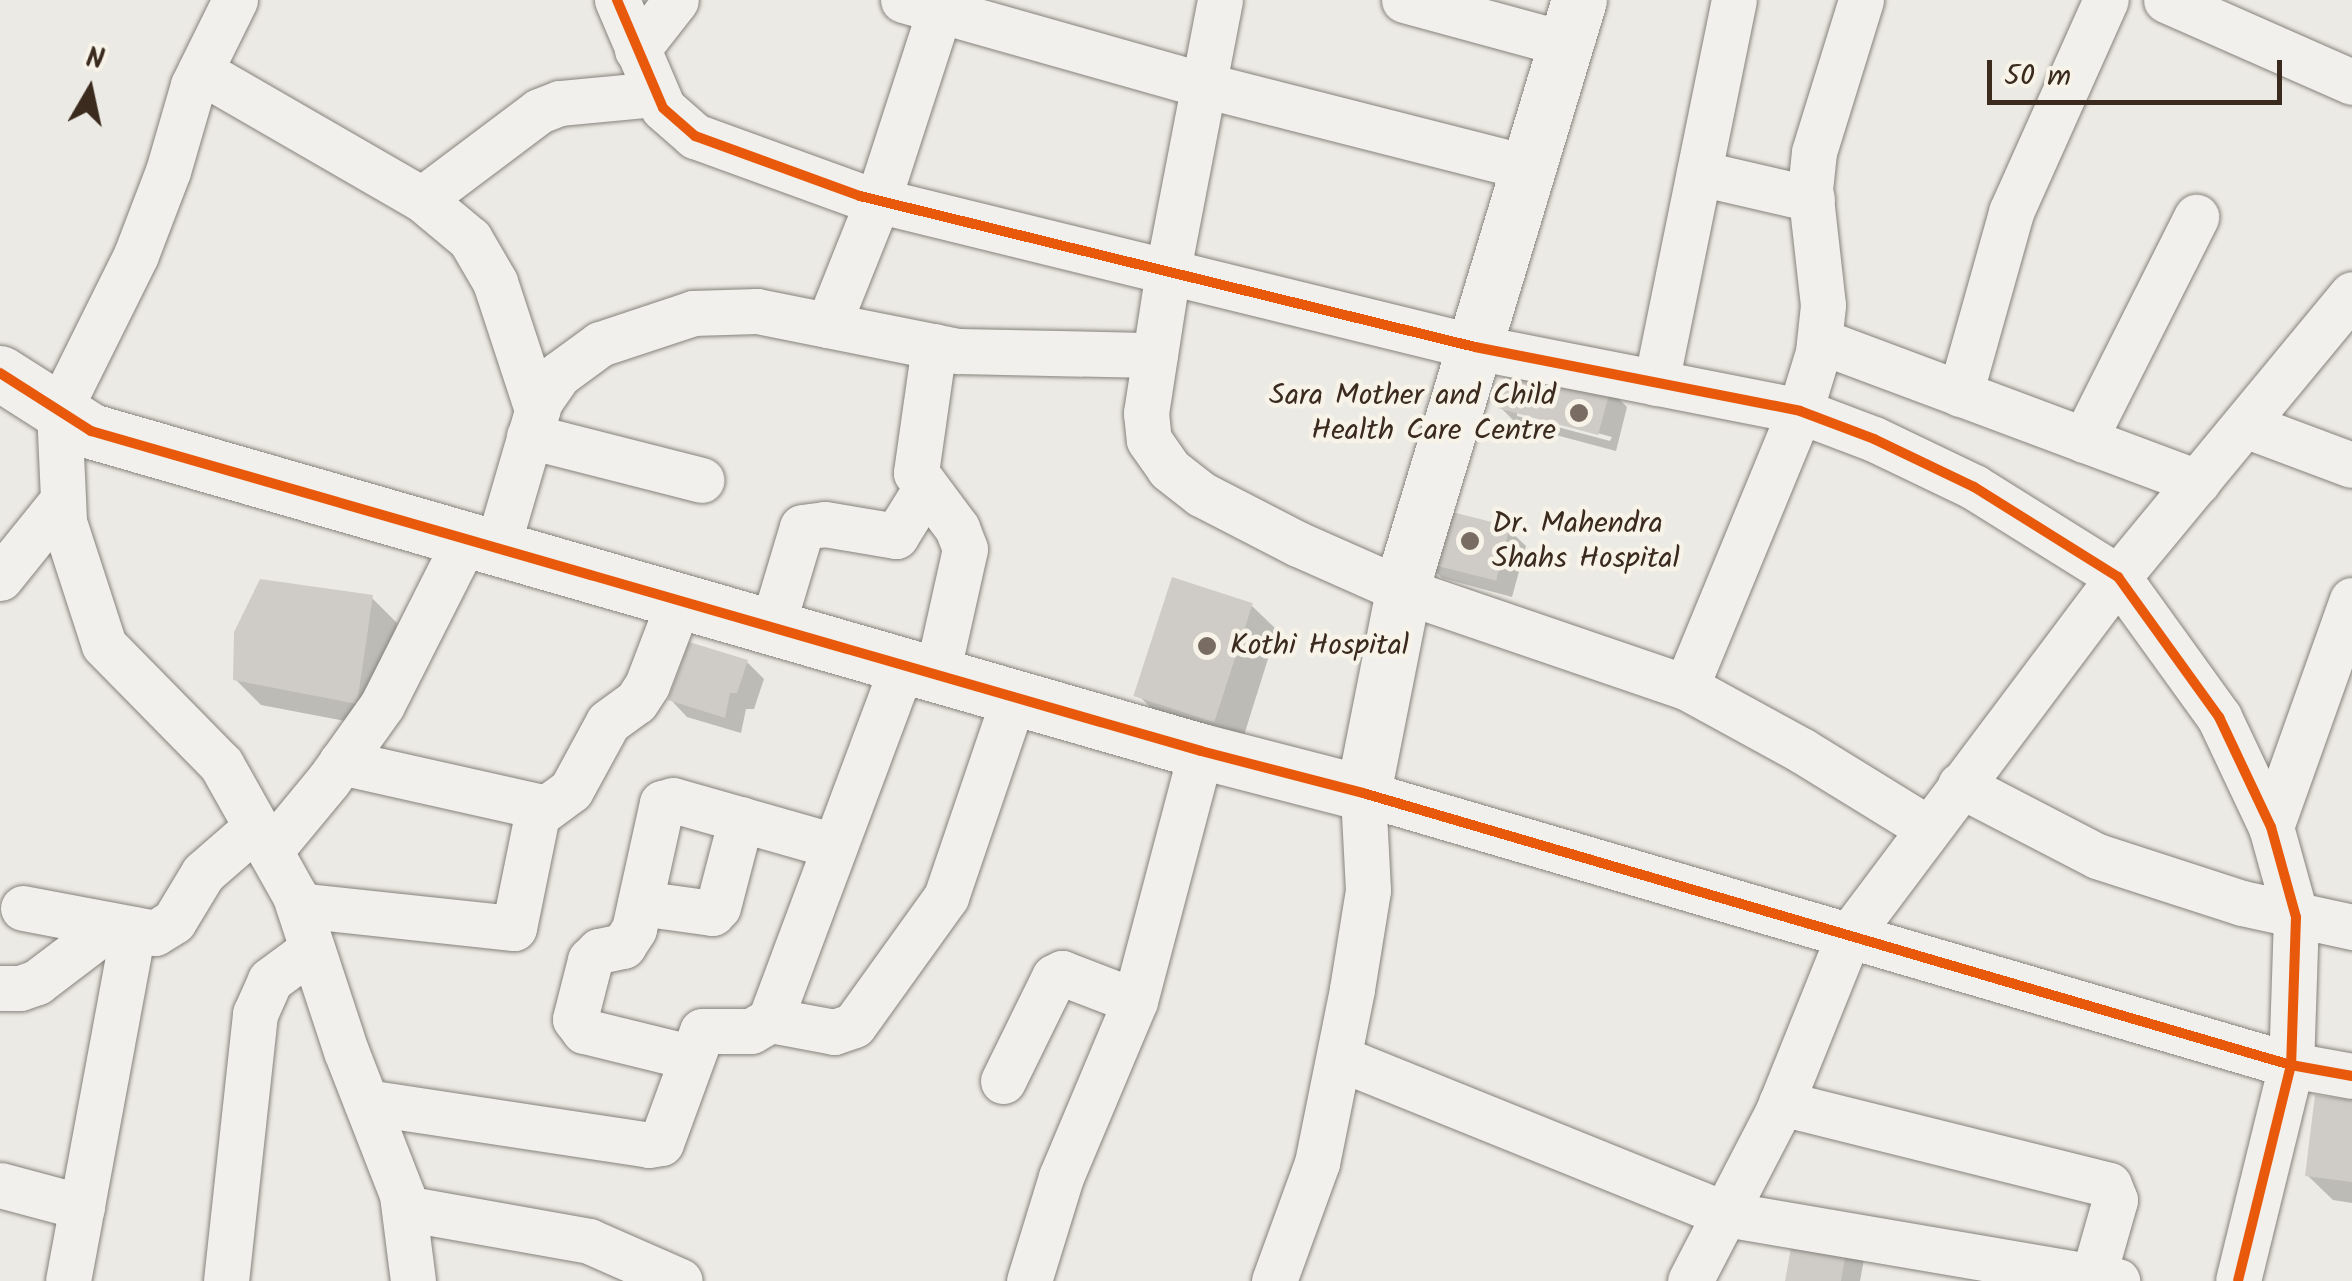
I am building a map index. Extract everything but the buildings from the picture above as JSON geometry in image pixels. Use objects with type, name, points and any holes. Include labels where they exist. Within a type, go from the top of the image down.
[{"type":"street","points":[[235,0],[200,71],[136,256],[59,410],[64,522],[104,645],[221,764],[298,906],[404,1208],[414,1281]]},
{"type":"street","points":[[617,0],[656,94],[664,108],[694,136],[878,200],[1475,347],[1800,411],[1928,463],[2118,577],[2218,717],[2271,828],[2296,917],[2291,1064],[2238,1281]]},
{"type":"street","points":[[637,50],[676,0]]},
{"type":"street","points":[[1220,0],[1168,271],[1146,413],[1149,440],[1169,469],[1202,494],[1402,590],[1686,686],[1801,750],[1928,828]]},
{"type":"street","points":[[1274,1281],[1317,1163],[1339,1058],[1368,890],[1363,793],[1402,590],[1573,22],[1404,0]]},
{"type":"street","points":[[1656,383],[1734,0]]},
{"type":"street","points":[[1686,686],[1800,411],[1820,341],[1823,306],[1812,199],[1814,152],[1861,0]]},
{"type":"street","points":[[1960,394],[2011,212],[2106,0]]},
{"type":"street","points":[[2166,0],[2352,82]]},
{"type":"street","points":[[828,325],[878,200],[928,4],[1204,85],[1529,168]]},
{"type":"street","points":[[200,71],[422,199],[470,239],[495,282],[533,423]]},
{"type":"street","points":[[422,199],[539,111],[597,97],[656,94]]},
{"type":"street","points":[[1699,174],[1812,199]]},
{"type":"street","points":[[2084,440],[2196,217]]},
{"type":"street","points":[[1690,1281],[1781,1103],[1848,937],[2118,577],[2352,294]]},
{"type":"street","points":[[24,908],[156,933],[167,928],[203,873],[263,839],[341,762],[382,705],[482,543],[533,423],[560,374],[600,344],[693,313],[758,311],[934,346],[990,353],[1155,356]]},
{"type":"street","points":[[1820,341],[2197,482]]},
{"type":"street","points":[[366,1102],[649,1146],[661,1143],[668,1134],[702,1031],[751,1031],[770,1020],[835,846],[920,670],[965,549],[957,528],[925,489],[916,462],[934,346]]},
{"type":"street","points":[[0,373],[91,431],[1014,697],[1363,793],[2291,1064],[2352,1076]]},
{"type":"street","points":[[533,423],[701,480]]},
{"type":"street","points":[[2244,425],[2352,465]]},
{"type":"street","points":[[772,627],[802,527],[825,524],[896,536],[925,489]]},
{"type":"street","points":[[0,578],[63,500]]},
{"type":"street","points":[[341,762],[542,807],[572,790],[608,722],[636,702],[648,685],[679,600]]},
{"type":"street","points":[[2271,828],[2352,600]]},
{"type":"street","points":[[770,1020],[834,1032],[854,1024],[946,897],[1014,697]]},
{"type":"street","points":[[1029,1281],[1061,1177],[1134,1001],[1201,750]]},
{"type":"street","points":[[1960,786],[2097,856],[2296,917],[2352,928]]},
{"type":"street","points":[[690,1058],[578,1026],[590,960],[599,951],[623,946],[634,929],[667,799],[835,846]]},
{"type":"street","points":[[298,906],[514,928],[542,807]]},
{"type":"street","points":[[640,904],[712,913],[718,906],[741,819]]},
{"type":"street","points":[[0,988],[20,988],[37,982],[122,927]]},
{"type":"street","points":[[68,1281],[122,927]]},
{"type":"street","points":[[226,1281],[255,1014],[270,980],[312,949]]},
{"type":"street","points":[[1003,1080],[1054,977],[1062,973],[1134,1001]]},
{"type":"street","points":[[1339,1058],[1726,1214],[1994,1271],[2105,1279],[2114,1200],[2109,1185],[1781,1103]]},
{"type":"street","points":[[0,1186],[82,1208]]},
{"type":"street","points":[[404,1208],[589,1241],[636,1270],[680,1281]]},
{"type":"cycle path","points":[[617,0],[663,108],[695,136],[860,196],[1475,347],[1800,411],[1874,439],[1974,487],[2118,577],[2219,717],[2271,827],[2296,917],[2291,1065],[2352,1076]]},
{"type":"cycle path","points":[[0,373],[91,431],[1201,751],[1363,793],[2291,1065],[2238,1281]]},
{"type":"place","name":"Sara Mother and Child Health Care Centre","points":[[1579,413]]},
{"type":"place","name":"Dr. Mahendra Shahs Hospital","points":[[1470,541]]},
{"type":"place","name":"Kothi Hospital","points":[[1207,646]]}]
